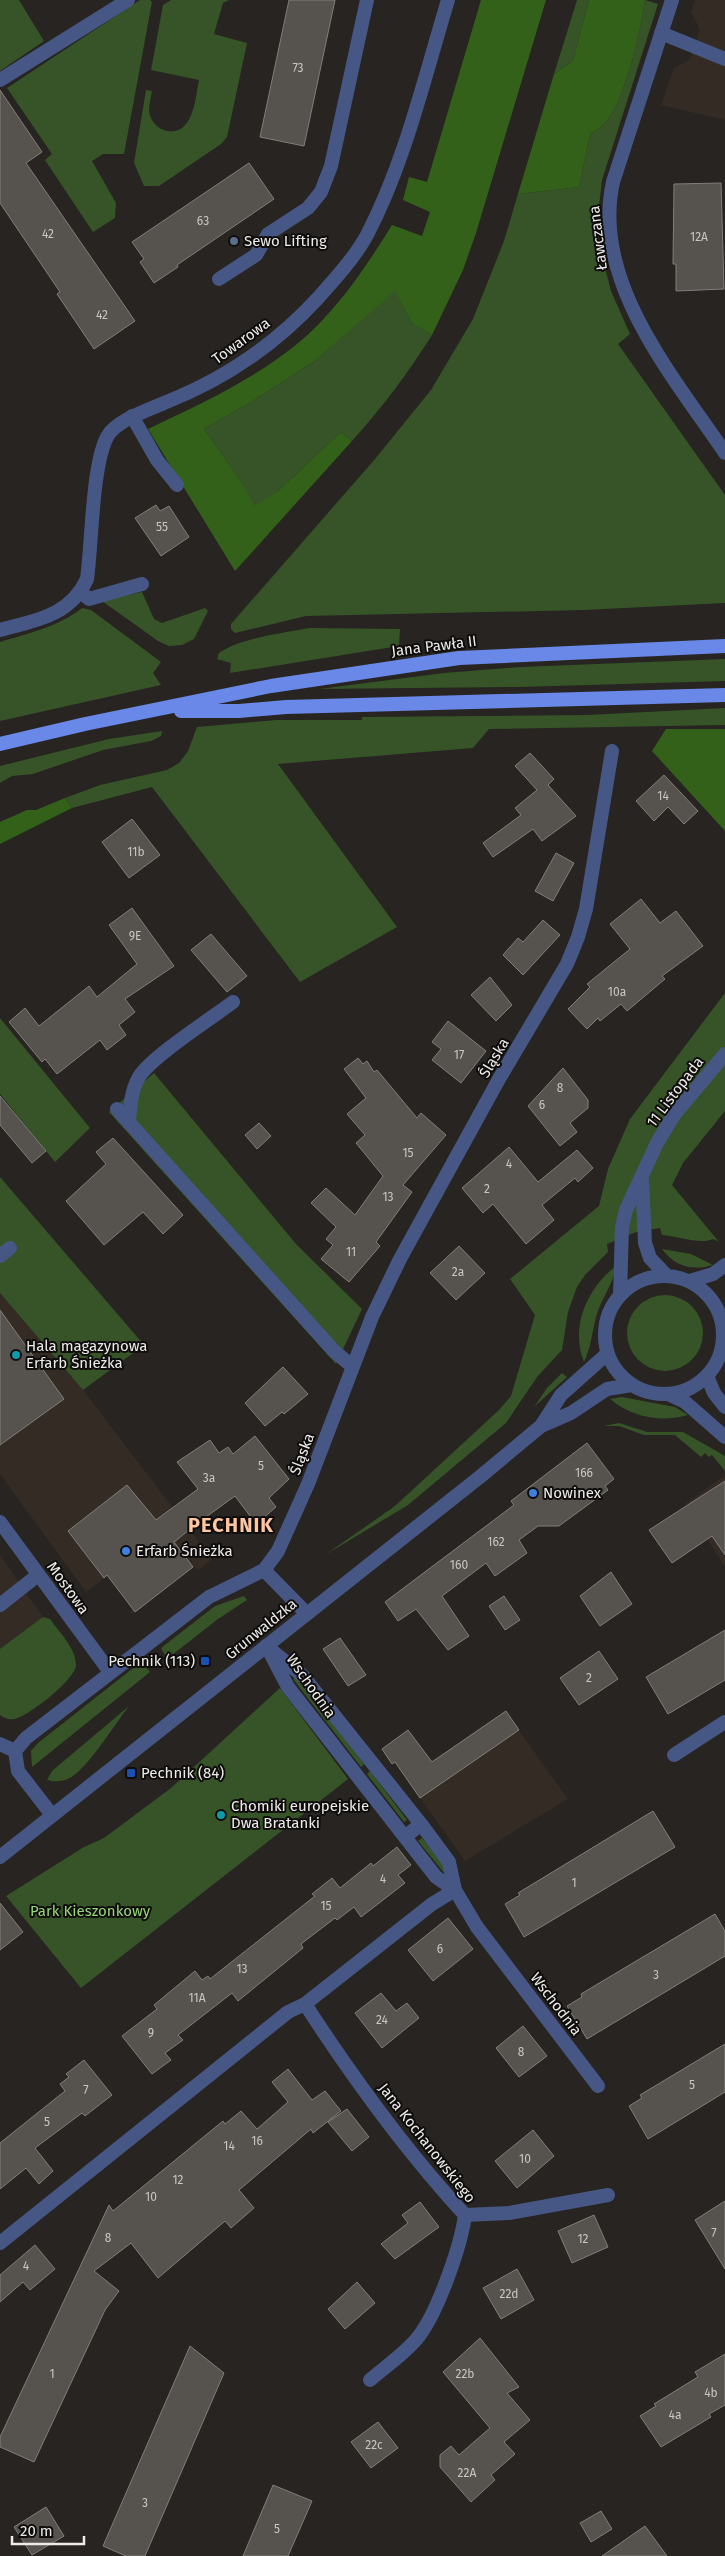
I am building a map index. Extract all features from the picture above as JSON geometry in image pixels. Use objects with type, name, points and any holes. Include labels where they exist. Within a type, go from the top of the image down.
[{"type":"main road","name":"Jana Pawła II","points":[[0,744],[85,724],[314,679],[459,658],[725,646]]},
{"type":"main road","name":"Jana Pawła II","points":[[150,711],[239,711],[286,707],[725,695]]},
{"type":"street","points":[[0,80],[128,0]]},
{"type":"street","points":[[219,279],[256,255],[268,234],[308,208],[321,192],[331,166],[367,0]]},
{"type":"street","name":"Towarowa","points":[[0,630],[62,610],[81,592],[87,579],[99,466],[107,436],[132,416],[195,391],[240,366],[292,323],[318,298],[366,237],[393,177],[448,0]]},
{"type":"street","name":"Ławczana","points":[[672,0],[617,167],[609,200],[613,253],[618,276],[636,317],[725,453]]},
{"type":"street","points":[[661,33],[725,59]]},
{"type":"street","points":[[132,416],[157,460],[176,485]]},
{"type":"street","points":[[81,592],[89,599],[142,584]]},
{"type":"street","name":"Śląska","points":[[264,1570],[278,1551],[308,1484],[372,1317],[400,1259],[499,1079],[567,964],[578,937],[586,909],[612,751]]},
{"type":"street","points":[[129,1123],[131,1097],[139,1076],[156,1060],[233,1002]]},
{"type":"street","name":"11 Listopada","points":[[620,1295],[622,1227],[626,1210],[642,1179],[657,1143],[674,1115],[725,1054]]},
{"type":"street","points":[[117,1109],[334,1351],[352,1366]]},
{"type":"street","name":"11 Listopada","points":[[642,1179],[645,1243],[650,1258],[667,1276]]},
{"type":"street","points":[[690,1281],[713,1274],[725,1265]]},
{"type":"street","points":[[667,1276],[690,1281],[722,1308],[723,1340],[721,1353],[707,1376],[696,1385],[682,1392],[668,1394],[643,1391],[620,1376],[608,1353],[605,1342],[606,1322],[609,1312],[620,1295],[641,1280],[667,1276]]},
{"type":"street","name":"Grunwaldzka","points":[[541,1426],[561,1395],[608,1353]]},
{"type":"street","points":[[707,1376],[714,1393],[725,1407]]},
{"type":"street","name":"Grunwaldzka","points":[[0,1857],[541,1426],[571,1413],[607,1389],[632,1385]]},
{"type":"street","points":[[668,1394],[684,1402],[725,1437]]},
{"type":"street","name":"Mostowa","points":[[0,1522],[110,1672]]},
{"type":"street","points":[[52,1815],[18,1771],[16,1751],[26,1738],[209,1597],[264,1570],[306,1613]]},
{"type":"street","points":[[0,1605],[38,1575]]},
{"type":"street","name":"Wschodnia","points":[[266,1646],[303,1676],[421,1824],[449,1862],[455,1890],[477,1926],[598,2086]]},
{"type":"street","name":"Wschodnia","points":[[266,1646],[288,1687],[404,1837],[436,1877],[455,1890]]},
{"type":"street","points":[[674,1754],[725,1722]]},
{"type":"street","points":[[0,1744],[16,1751]]},
{"type":"street","points":[[404,1837],[421,1824]]},
{"type":"street","points":[[0,2243],[288,2012],[305,2004],[432,1904],[455,1890]]},
{"type":"street","name":"Jana Kochanowskiego","points":[[305,2004],[390,2125],[434,2182],[465,2215],[463,2229],[454,2256],[429,2321],[418,2338],[370,2380]]},
{"type":"street","points":[[465,2215],[509,2213],[608,2195]]},
{"type":"shaded area","points":[[695,0],[725,0],[725,120],[661,105],[674,68],[690,59],[700,29],[691,12]]},
{"type":"shaded area","points":[[0,1293],[83,1390],[212,1559],[199,1570],[193,1567],[132,1614],[130,1612],[133,1609],[107,1576],[86,1592],[0,1474]]},
{"type":"shaded area","points":[[725,1475],[725,1567],[685,1504]]},
{"type":"shaded area","points":[[0,1555],[49,1626],[0,1666]]},
{"type":"shaded area","points":[[505,1711],[568,1799],[465,1861],[406,1778]]},
{"type":"green space","points":[[0,0],[19,0],[44,41],[0,71]]},
{"type":"green space","points":[[140,0],[150,0],[152,2],[124,154],[103,154],[92,161],[116,203],[115,218],[93,232],[45,160],[52,154],[7,88]]},
{"type":"green space","points":[[171,0],[229,0],[223,3],[214,34],[247,43],[227,137],[221,144],[159,186],[144,186],[134,163],[146,90],[152,91],[149,110],[153,122],[163,130],[175,131],[181,129],[189,120],[195,103],[199,80],[151,70],[163,5]]},
{"type":"green space","points":[[481,0],[546,0],[476,233],[463,270],[432,335],[412,323],[395,291],[315,361],[251,402],[204,429],[241,481],[255,506],[279,490],[341,432],[352,441],[235,571],[148,429],[244,380],[297,344],[325,318],[361,273],[392,225],[422,236],[430,212],[403,200],[409,177],[427,182]]},
{"type":"green space","points":[[577,0],[589,0],[573,61],[554,74]]},
{"type":"green space","points":[[589,0],[645,0],[636,46],[626,82],[613,112],[604,124],[590,134],[579,187],[518,194],[554,74],[573,61]]},
{"type":"green space","points":[[645,0],[658,4],[602,180],[597,223],[600,248],[611,291],[630,334],[618,344],[725,495],[725,603],[584,610],[306,616],[235,633],[231,629],[231,624],[375,459],[431,390],[473,319],[504,241],[518,194],[579,187],[590,134],[604,124],[613,112],[626,82],[636,46]]},
{"type":"green space","points":[[395,290],[412,323],[432,335],[423,349],[384,403],[352,441],[341,432],[279,490],[255,507],[241,481],[204,429],[251,402],[315,361]]},
{"type":"green space","points":[[142,592],[154,619],[162,623],[205,608],[208,611],[194,639],[182,645],[169,646],[158,641],[102,601]]},
{"type":"green space","points":[[82,608],[91,610],[161,662],[153,673],[161,685],[0,721],[0,642],[53,625]]},
{"type":"green space","points":[[310,628],[400,629],[399,646],[230,673],[231,663],[217,659],[219,653],[238,643]]},
{"type":"green space","points":[[725,659],[725,681],[519,687],[319,689],[444,673],[520,667]]},
{"type":"green space","points":[[725,708],[725,725],[489,729],[473,748],[278,764],[397,927],[300,982],[152,787],[72,808],[65,798],[100,785],[167,770],[179,763],[188,751],[197,727],[276,720],[362,720],[362,717],[587,715]]},
{"type":"green space","points":[[666,729],[725,729],[725,831],[652,751]]},
{"type":"green space","points":[[162,731],[161,736],[151,741],[103,750],[33,774],[12,776],[0,783],[0,766],[109,739]]},
{"type":"green space","points":[[65,798],[72,808],[0,844],[0,822],[27,810],[36,810]]},
{"type":"green space","points":[[725,993],[725,1111],[683,1163],[672,1185],[719,1242],[713,1239],[695,1241],[662,1235],[660,1228],[636,1232],[607,1244],[608,1252],[585,1275],[577,1287],[568,1312],[562,1350],[537,1377],[506,1423],[408,1505],[325,1555],[395,1506],[499,1410],[511,1396],[535,1315],[510,1279],[599,1206],[608,1169],[630,1119]]},
{"type":"green space","points":[[0,1018],[90,1128],[55,1162],[0,1094]]},
{"type":"green space","points":[[154,1073],[296,1244],[362,1309],[336,1364],[109,1112]]},
{"type":"green space","points":[[0,1177],[144,1345],[83,1390],[0,1293]]},
{"type":"green space","points":[[662,1249],[691,1254],[713,1265],[698,1268],[685,1266],[673,1260]]},
{"type":"green space","points":[[616,1266],[598,1310],[584,1362],[580,1349],[579,1335],[584,1309],[597,1285]]},
{"type":"green space","points":[[665,1295],[679,1298],[692,1306],[700,1319],[703,1333],[700,1347],[692,1360],[679,1368],[665,1371],[651,1368],[638,1360],[630,1347],[627,1333],[630,1319],[638,1306],[651,1298]]},
{"type":"green space","points":[[562,1373],[567,1377],[534,1407],[547,1388]]},
{"type":"green space","points":[[622,1397],[675,1407],[688,1415],[668,1418],[647,1417],[627,1410],[610,1399]]},
{"type":"green space","points":[[619,1423],[647,1432],[683,1432],[725,1456],[725,1471],[712,1455],[709,1457],[705,1453],[701,1457],[675,1435],[644,1435],[619,1426],[603,1426]]},
{"type":"green space","points":[[244,1596],[247,1600],[218,1619],[167,1659],[161,1648],[215,1606]]},
{"type":"green space","points":[[43,1617],[50,1619],[70,1646],[76,1665],[74,1671],[60,1688],[40,1705],[21,1717],[7,1719],[0,1715],[0,1649]]},
{"type":"green space","points":[[142,1661],[150,1672],[32,1767],[31,1751],[38,1743]]},
{"type":"green space","points":[[296,1676],[364,1764],[361,1767],[293,1679]]},
{"type":"green space","name":"Park Kieszonkowy","points":[[280,1688],[348,1779],[81,1988],[6,1896],[84,1847],[104,1838],[171,1788]]},
{"type":"green space","points":[[129,1706],[93,1756],[77,1773],[64,1780],[47,1780],[52,1771]]},
{"type":"green space","points":[[370,1771],[407,1820],[404,1822],[367,1774]]},
{"type":"green space","points":[[422,1838],[448,1871],[445,1874],[418,1841]]},
{"type":"building","points":[[289,0],[335,0],[304,146],[260,137]]},
{"type":"building","points":[[0,90],[42,152],[26,163],[135,321],[94,349],[57,294],[60,292],[0,203]]},
{"type":"building","points":[[249,163],[274,199],[177,265],[178,267],[154,283],[140,262],[144,259],[132,242]]},
{"type":"building","points":[[721,183],[724,289],[676,291],[676,264],[673,264],[674,184]]},
{"type":"building","points":[[156,505],[160,511],[169,506],[189,537],[161,556],[135,518]]},
{"type":"building","points":[[530,753],[554,779],[548,785],[576,816],[542,841],[533,829],[493,857],[483,843],[521,815],[515,808],[537,790],[515,766]]},
{"type":"building","points":[[664,775],[698,811],[684,824],[668,807],[654,821],[636,801]]},
{"type":"building","points":[[132,819],[160,855],[129,878],[102,842]]},
{"type":"building","points":[[556,853],[574,863],[553,901],[535,891]]},
{"type":"building","points":[[641,899],[660,923],[676,911],[703,946],[662,976],[665,979],[627,1011],[621,1004],[600,1021],[598,1018],[587,1029],[568,1009],[590,987],[587,984],[630,949],[610,924]]},
{"type":"building","points":[[132,908],[174,966],[125,999],[135,1012],[119,1025],[126,1035],[107,1050],[100,1040],[57,1074],[45,1059],[42,1062],[9,1022],[25,1008],[39,1026],[89,986],[97,997],[137,964],[109,925]]},
{"type":"building","points":[[543,920],[560,935],[523,975],[503,955],[518,938],[523,942]]},
{"type":"building","points":[[211,934],[247,976],[227,992],[191,950]]},
{"type":"building","points":[[490,977],[512,1005],[496,1021],[471,995]]},
{"type":"building","points":[[448,1021],[486,1051],[461,1083],[432,1060],[441,1049],[432,1042]]},
{"type":"building","points":[[358,1058],[363,1064],[367,1061],[374,1072],[377,1070],[417,1118],[421,1113],[446,1135],[403,1185],[412,1192],[376,1242],[380,1246],[349,1282],[321,1259],[333,1245],[326,1239],[336,1227],[311,1203],[326,1188],[355,1215],[383,1176],[356,1143],[365,1135],[347,1114],[366,1098],[344,1069]]},
{"type":"building","points":[[563,1068],[588,1100],[588,1108],[570,1123],[577,1132],[560,1146],[528,1106]]},
{"type":"building","points":[[0,1096],[46,1151],[32,1163],[0,1125]]},
{"type":"building","points":[[259,1123],[271,1136],[257,1149],[245,1135]]},
{"type":"building","points":[[113,1138],[183,1215],[163,1234],[143,1212],[104,1245],[66,1201],[106,1164],[96,1152]]},
{"type":"building","points":[[509,1147],[538,1182],[577,1150],[593,1168],[578,1182],[575,1178],[542,1205],[554,1220],[526,1244],[493,1204],[483,1213],[462,1188]]},
{"type":"building","points":[[459,1246],[485,1273],[456,1300],[430,1273]]},
{"type":"building","name":"Hala magazynowa Erfarb Śnieżka","points":[[0,1310],[64,1399],[0,1445]]},
{"type":"building","points":[[283,1367],[308,1394],[284,1414],[282,1412],[265,1426],[245,1403]]},
{"type":"building","points":[[255,1436],[289,1479],[269,1498],[276,1507],[256,1524],[235,1496],[199,1522],[174,1542],[193,1567],[135,1612],[107,1575],[104,1578],[68,1531],[127,1485],[156,1520],[198,1489],[177,1462],[210,1440],[219,1453],[228,1447],[233,1454]]},
{"type":"building","points":[[587,1443],[614,1479],[605,1486],[608,1490],[559,1526],[538,1526],[519,1540],[527,1553],[495,1576],[486,1563],[442,1596],[469,1636],[448,1650],[416,1609],[398,1621],[385,1602],[514,1505],[511,1501]]},
{"type":"building","points":[[725,1481],[725,1555],[712,1536],[672,1563],[649,1530]]},
{"type":"building","points":[[611,1572],[632,1604],[600,1626],[580,1596]]},
{"type":"building","points":[[504,1596],[520,1620],[505,1630],[489,1606]]},
{"type":"building","points":[[725,1630],[725,1680],[668,1714],[646,1677]]},
{"type":"building","points":[[340,1638],[366,1675],[348,1686],[323,1649]]},
{"type":"building","points":[[599,1651],[618,1679],[579,1705],[560,1678]]},
{"type":"building","points":[[506,1711],[519,1730],[420,1798],[395,1762],[392,1764],[382,1749],[408,1730],[432,1762]]},
{"type":"building","points":[[653,1811],[675,1847],[524,1937],[505,1904],[520,1895],[518,1893]]},
{"type":"building","points":[[397,1847],[411,1865],[398,1875],[405,1883],[361,1917],[354,1907],[337,1920],[335,1918],[301,1944],[303,1948],[238,2001],[232,1993],[178,2035],[183,2040],[165,2053],[171,2060],[152,2074],[122,2036],[157,2009],[154,2005],[195,1971],[202,1980],[208,1976],[210,1979],[315,1896],[312,1894],[332,1878],[340,1888],[371,1863],[373,1866]]},
{"type":"building","points":[[0,1903],[23,1932],[0,1950]]},
{"type":"building","points":[[715,1914],[725,1931],[725,1956],[587,2039],[567,2006],[582,1997],[581,1994]]},
{"type":"building","points":[[448,1918],[473,1949],[433,1981],[408,1950]]},
{"type":"building","points":[[381,1993],[396,2011],[407,2003],[419,2018],[382,2048],[355,2013]]},
{"type":"building","points":[[523,2026],[547,2056],[519,2077],[496,2048]]},
{"type":"building","points":[[725,2044],[725,2092],[648,2139],[629,2106],[642,2098],[640,2095]]},
{"type":"building","points":[[84,2060],[112,2095],[85,2116],[82,2113],[35,2148],[53,2171],[39,2184],[26,2168],[0,2189],[0,2143],[65,2091],[60,2084],[69,2077],[66,2074]]},
{"type":"building","points":[[288,2069],[312,2100],[325,2091],[341,2111],[313,2133],[311,2129],[239,2190],[254,2208],[231,2228],[225,2221],[158,2278],[131,2243],[94,2271],[119,2291],[105,2310],[34,2462],[0,2447],[0,2437],[109,2205],[113,2211],[223,2121],[225,2124],[241,2111],[257,2129],[288,2102],[272,2082]]},
{"type":"building","points":[[347,2109],[369,2137],[352,2151],[328,2122]]},
{"type":"building","points":[[533,2130],[554,2156],[517,2188],[495,2161]]},
{"type":"building","points":[[725,2201],[725,2269],[695,2220]]},
{"type":"building","points":[[420,2202],[439,2227],[395,2259],[381,2244],[408,2223],[402,2215]]},
{"type":"building","points":[[594,2215],[608,2247],[572,2263],[558,2231]]},
{"type":"building","points":[[35,2245],[55,2269],[30,2290],[23,2282],[0,2302],[0,2275]]},
{"type":"building","points":[[517,2269],[534,2300],[501,2319],[483,2288]]},
{"type":"building","points":[[357,2282],[375,2303],[345,2329],[328,2309]]},
{"type":"building","points":[[480,2338],[519,2387],[507,2393],[530,2420],[504,2442],[515,2454],[491,2475],[495,2480],[471,2502],[440,2467],[440,2455],[451,2446],[459,2455],[490,2428],[443,2372]]},
{"type":"building","points":[[190,2346],[224,2373],[145,2556],[126,2556],[103,2546]]},
{"type":"building","points":[[725,2354],[725,2405],[709,2414],[711,2417],[661,2447],[640,2416],[656,2406],[654,2404],[698,2377],[695,2372]]},
{"type":"building","points":[[378,2422],[398,2448],[371,2468],[351,2442]]},
{"type":"building","points":[[273,2485],[312,2501],[288,2556],[243,2556]]},
{"type":"building","points":[[46,2507],[64,2536],[32,2555],[14,2527]]},
{"type":"building","points":[[601,2511],[612,2529],[591,2542],[580,2523]]},
{"type":"building","points":[[645,2526],[667,2556],[602,2556]]},
{"type":"place","name":"Sewo Lifting","points":[[234,241]]},
{"type":"place","name":"Hala magazynowa Erfarb Śnieżka","points":[[16,1355]]},
{"type":"place","name":"Nowinex","points":[[533,1493]]},
{"type":"place","name":"Erfarb Śnieżka","points":[[126,1551]]},
{"type":"place","name":"Pechnik (113)","points":[[205,1661]]},
{"type":"place","name":"Pechnik (84)","points":[[131,1773]]},
{"type":"place","name":"Chomiki europejskie Dwa Bratanki","points":[[221,1815]]},
{"type":"district","name":"PECHNIK","points":[[231,1525]]}]
